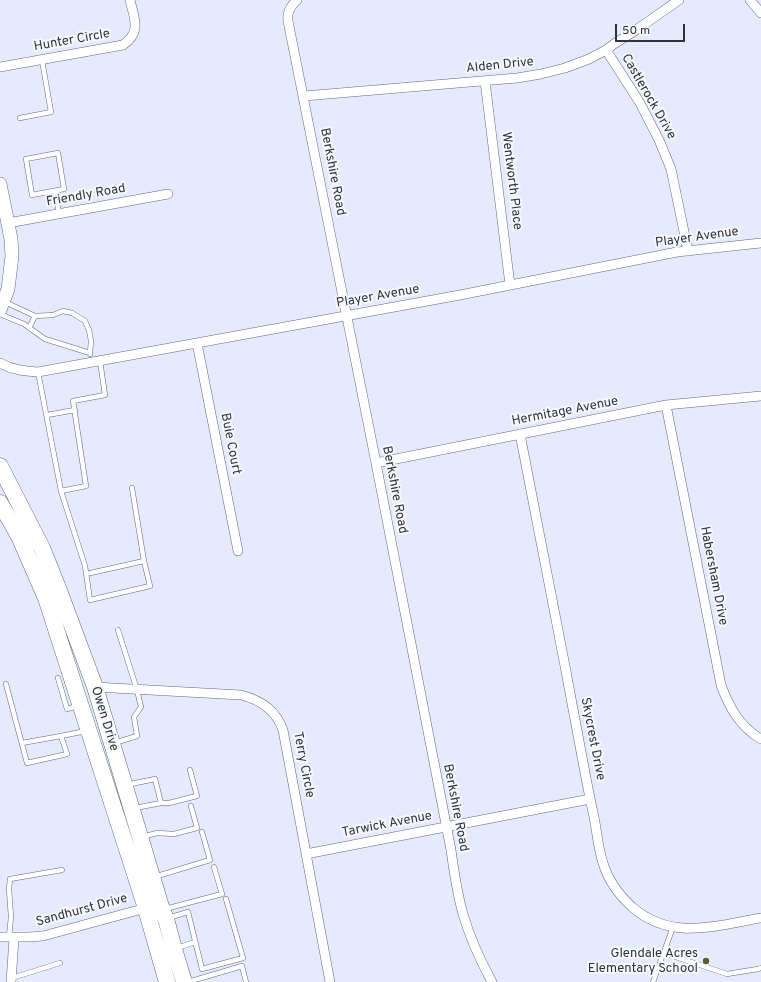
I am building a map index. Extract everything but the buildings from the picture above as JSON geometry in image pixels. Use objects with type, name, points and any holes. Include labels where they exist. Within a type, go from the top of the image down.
[{"type":"highway","name":"Owen Drive","points":[[0,466],[42,548],[95,687],[184,982]]},
{"type":"highway","name":"Owen Drive","points":[[0,503],[19,536],[46,598],[146,908],[168,982]]},
{"type":"main road","points":[[0,184],[2,206],[12,239],[12,256],[8,289],[2,306]]},
{"type":"street","name":"Hunter Circle","points":[[0,67],[123,45],[133,36],[136,24],[130,0]]},
{"type":"street","name":"Alden Drive","points":[[304,96],[518,78],[565,68],[589,59],[606,50],[679,0]]},
{"type":"street","points":[[750,0],[761,13]]},
{"type":"street","name":"Berkshire Road","points":[[293,1],[289,9],[288,21],[376,463],[451,850],[454,874],[463,915],[471,939],[492,982]]},
{"type":"street","name":"Castlerock Drive","points":[[606,50],[640,103],[659,140],[671,169],[688,251]]},
{"type":"street","name":"Wentworth Place","points":[[485,81],[510,286]]},
{"type":"street","name":"Friendly Road","points":[[8,223],[168,194]]},
{"type":"street","name":"Player Avenue","points":[[0,363],[25,371],[38,372],[94,358],[197,343],[347,316],[510,286],[677,252],[761,243]]},
{"type":"street","name":"Buie Court","points":[[197,343],[238,551]]},
{"type":"street","name":"Hermitage Avenue","points":[[376,463],[666,405],[761,396]]},
{"type":"street","name":"Habersham Drive","points":[[666,405],[721,685],[726,699],[738,719],[746,728],[761,740]]},
{"type":"street","name":"Skycrest Drive","points":[[520,434],[590,800],[603,862],[607,874],[614,887],[633,908],[660,924],[685,929],[698,929],[761,918]]},
{"type":"street","name":"Terry Circle","points":[[95,687],[241,695],[263,703],[278,718],[283,730],[330,982]]},
{"type":"street","name":"Tarwick Avenue","points":[[306,854],[590,800]]},
{"type":"street","name":"Sandhurst Drive","points":[[8,937],[43,936],[146,908]]},
{"type":"street","points":[[8,937],[11,980]]},
{"type":"lane","points":[[20,118],[52,112],[42,60]]},
{"type":"lane","points":[[58,153],[64,189],[55,191],[32,195],[26,159],[58,153]]},
{"type":"lane","points":[[55,191],[59,214]]},
{"type":"lane","points":[[2,306],[35,316],[53,315],[63,311],[72,313],[85,320],[89,330],[94,358],[105,395],[73,401],[86,486],[61,491]]},
{"type":"lane","points":[[0,314],[24,324],[45,339],[94,358]]},
{"type":"lane","points":[[29,328],[35,316]]},
{"type":"lane","points":[[38,372],[61,491],[85,566],[90,600],[150,586],[144,561],[132,488]]},
{"type":"lane","points":[[47,415],[75,410]]},
{"type":"lane","points":[[86,574],[144,561]]},
{"type":"lane","points":[[112,744],[137,736],[134,717],[141,707],[118,630]]},
{"type":"lane","points":[[58,678],[67,709],[81,705]]},
{"type":"lane","points":[[6,684],[28,763],[67,754],[61,736]]},
{"type":"lane","points":[[22,743],[89,730]]},
{"type":"lane","points":[[132,809],[161,803],[169,803],[197,796],[190,770]]},
{"type":"lane","points":[[124,785],[155,778],[161,803]]},
{"type":"lane","points":[[140,837],[156,833],[174,834],[197,828],[191,806]]},
{"type":"lane","points":[[152,877],[210,860],[202,832]]},
{"type":"lane","points":[[164,914],[222,894],[214,867]]},
{"type":"lane","points":[[8,937],[11,917],[9,889],[10,879],[62,870]]},
{"type":"lane","points":[[164,914],[188,912],[202,969],[242,958],[226,899]]},
{"type":"lane","points":[[653,982],[673,927]]},
{"type":"lane","points":[[174,949],[195,942]]},
{"type":"lane","points":[[664,952],[728,974],[761,968]]},
{"type":"lane","points":[[11,980],[60,963]]},
{"type":"lane","points":[[188,982],[242,966],[246,982]]},
{"type":"place","name":"Glendale Acres Elementary School","points":[[706,961]]}]
